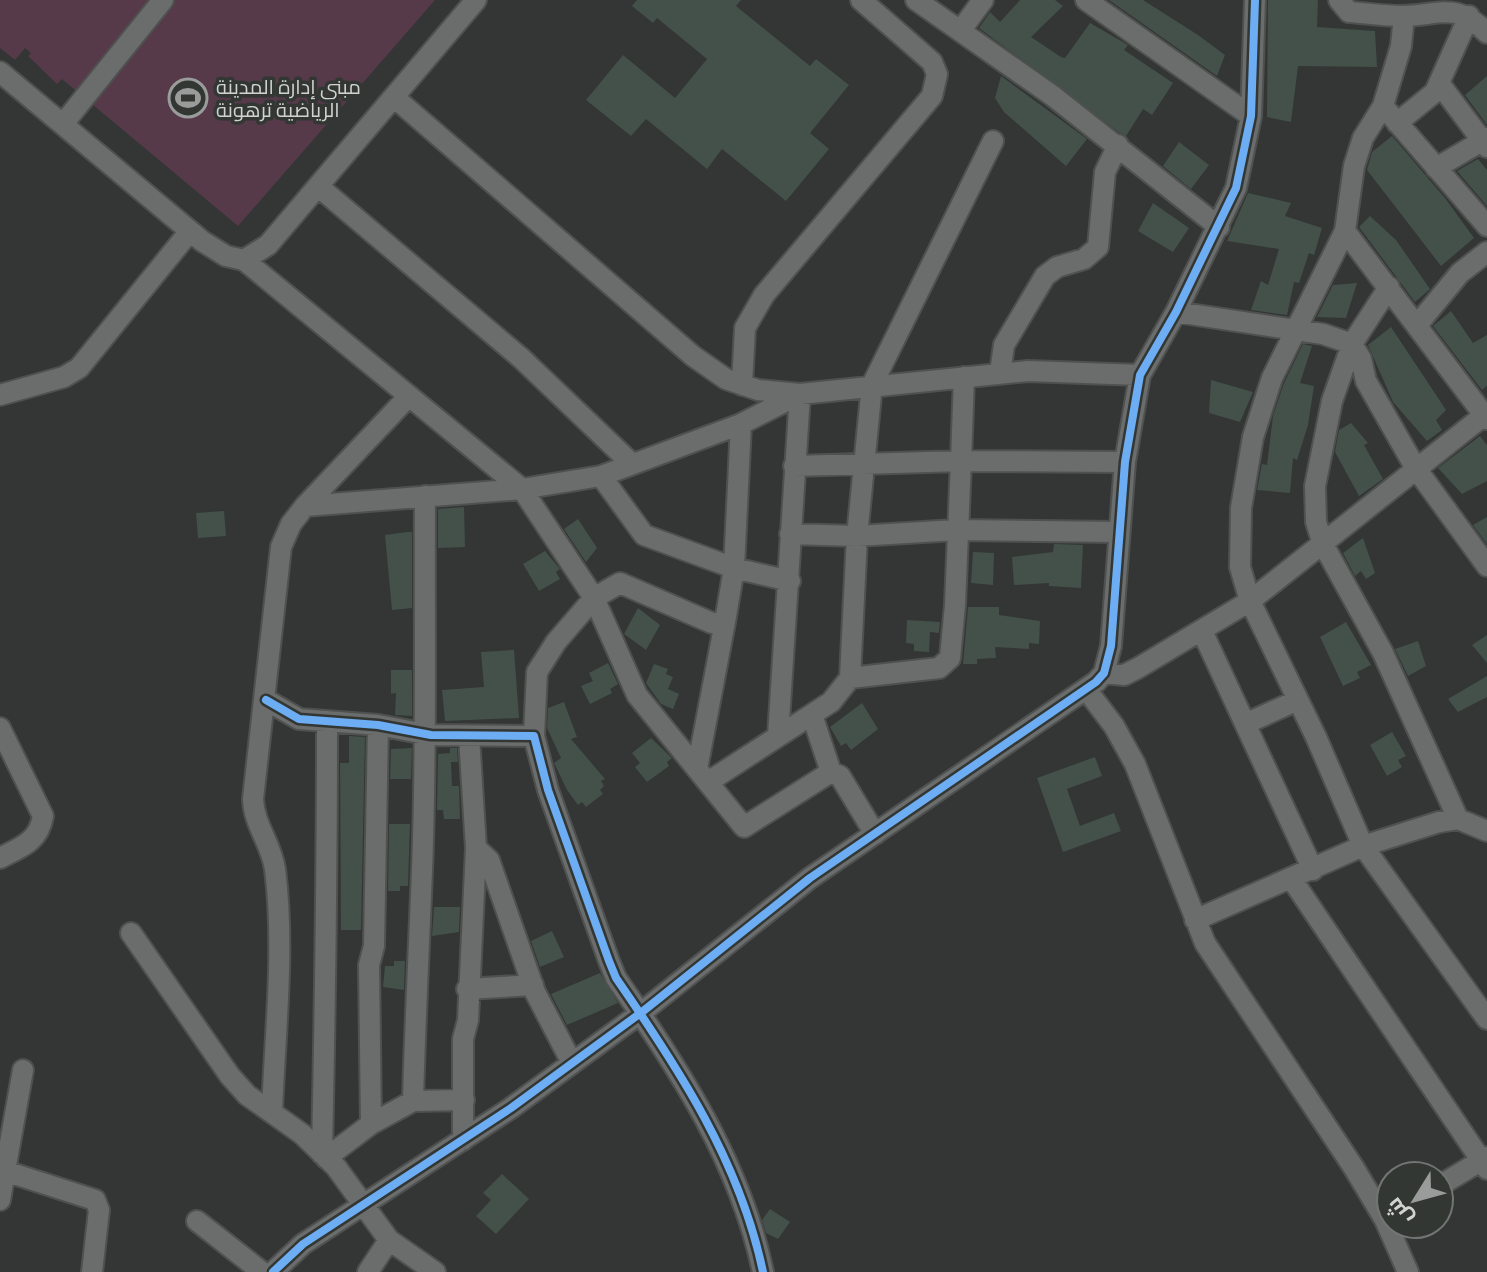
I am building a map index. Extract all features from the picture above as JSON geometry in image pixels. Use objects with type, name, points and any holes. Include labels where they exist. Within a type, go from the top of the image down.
[{"type":"street","points":[[63,124],[163,0]]},
{"type":"street","points":[[244,260],[268,245],[476,0]]},
{"type":"street","points":[[742,385],[745,328],[764,295],[932,96],[937,74],[932,62],[861,0]]},
{"type":"street","points":[[916,0],[1118,145],[1219,227]]},
{"type":"street","points":[[961,30],[983,0]]},
{"type":"street","points":[[1086,0],[1251,116]]},
{"type":"street","points":[[273,1272],[303,1244],[463,1140],[642,1012],[810,878],[1086,689],[1104,673],[1111,646],[1125,462],[1140,375],[1176,312],[1236,188],[1251,116],[1255,0]]},
{"type":"street","points":[[1339,0],[1349,12],[1404,16],[1444,3],[1469,16],[1487,33]]},
{"type":"street","points":[[1404,16],[1401,46],[1383,106],[1363,138],[1354,166],[1345,231],[1272,378],[1253,437],[1241,508],[1240,567],[1250,601],[1363,846],[1487,1019]]},
{"type":"street","points":[[1397,123],[1435,92],[1469,16]]},
{"type":"street","points":[[0,72],[190,231],[226,256],[244,260],[522,489],[594,598],[637,695],[747,828],[831,772]]},
{"type":"street","points":[[1436,168],[1486,142],[1439,83]]},
{"type":"street","points":[[395,98],[693,356],[726,379],[742,385],[758,390],[800,394],[1000,373],[1140,375]]},
{"type":"street","points":[[1383,106],[1487,226]]},
{"type":"street","points":[[702,775],[812,715],[831,702],[850,678],[862,465],[872,385],[993,141]]},
{"type":"street","points":[[1000,373],[1004,345],[1045,276],[1057,267],[1084,259],[1098,247],[1105,172],[1118,145]]},
{"type":"street","points":[[319,187],[521,358],[632,464]]},
{"type":"street","points":[[0,395],[64,377],[79,368],[190,231]]},
{"type":"street","points":[[1104,673],[1124,675],[1250,601],[1415,467],[1486,416],[1345,231]]},
{"type":"street","points":[[1418,324],[1460,273],[1487,252]]},
{"type":"street","points":[[1389,287],[1352,344],[1332,401],[1315,486],[1316,522],[1323,544],[1383,653],[1458,819]]},
{"type":"street","points":[[1176,312],[1323,334],[1352,344],[1361,359],[1366,381],[1415,467],[1487,566]]},
{"type":"street","points":[[850,678],[939,668],[950,658],[964,377]]},
{"type":"street","points":[[305,506],[522,489],[601,476],[741,424],[800,394]]},
{"type":"street","points":[[778,736],[800,394]]},
{"type":"street","points":[[272,1112],[278,935],[275,869],[253,816],[253,799],[281,547],[291,524],[305,506],[409,396]]},
{"type":"street","points":[[702,775],[734,568],[741,424]]},
{"type":"street","points":[[794,466],[961,461],[1125,462]]},
{"type":"street","points":[[601,476],[644,535],[734,568],[790,581]]},
{"type":"street","points":[[413,1101],[423,734],[425,496]]},
{"type":"street","points":[[790,534],[857,536],[956,530],[1118,532]]},
{"type":"street","points":[[725,622],[712,623],[620,583],[594,598],[556,642],[537,672],[534,736],[548,790],[616,978],[642,1012],[682,1076],[738,1184],[763,1272]]},
{"type":"street","points":[[1202,631],[1313,870]]},
{"type":"street","points":[[1086,689],[1114,726],[1135,764],[1195,920],[1218,964],[1375,1199]]},
{"type":"street","points":[[266,700],[299,719],[378,725],[423,734],[534,736]]},
{"type":"street","points":[[1247,723],[1298,700]]},
{"type":"street","points":[[812,715],[831,772],[840,776],[875,834]]},
{"type":"street","points":[[324,1156],[323,1020],[328,958],[327,721]]},
{"type":"street","points":[[371,1124],[369,965],[374,946],[378,725]]},
{"type":"street","points":[[0,728],[43,816],[40,832],[29,844],[0,858]]},
{"type":"street","points":[[463,1140],[467,989],[476,848],[469,736]]},
{"type":"street","points":[[1195,920],[1363,846],[1458,819],[1487,831]]},
{"type":"street","points":[[476,848],[489,860],[533,985],[572,1063]]},
{"type":"street","points":[[1291,878],[1485,1162],[1455,1178]]},
{"type":"street","points":[[131,933],[230,1076],[247,1095],[324,1156],[389,1240],[435,1272]]},
{"type":"street","points":[[467,989],[533,985]]},
{"type":"street","points":[[0,1200],[23,1070]]},
{"type":"street","points":[[324,1156],[371,1124],[413,1101],[464,1100]]},
{"type":"street","points":[[5,1171],[95,1200],[99,1210],[92,1272]]},
{"type":"street","points":[[197,1221],[262,1272]]},
{"type":"street","points":[[368,1272],[389,1240]]},
{"type":"street","points":[[1396,1240],[1408,1272]]},
{"type":"shaded area","points":[[0,0],[435,0],[238,226],[62,79],[57,84],[28,56],[31,53],[25,48],[15,60],[0,48]]},
{"type":"building","points":[[637,0],[741,0],[736,6],[810,66],[816,59],[849,85],[810,133],[829,149],[786,201],[722,149],[707,169],[646,119],[631,136],[586,100],[623,55],[675,98],[707,59],[657,18],[653,23],[632,6]]},
{"type":"building","points":[[1020,0],[1055,0],[1063,6],[1031,37],[1061,57],[1065,58],[1090,23],[1128,45],[1124,50],[1173,83],[1152,115],[1143,109],[1126,136],[1120,133],[979,28],[990,12],[1000,22]]},
{"type":"building","points":[[1109,0],[1143,0],[1198,35],[1225,55],[1217,76]]},
{"type":"building","points":[[1268,0],[1318,0],[1317,27],[1375,31],[1377,67],[1298,66],[1291,122],[1267,117]]},
{"type":"building","points":[[1001,76],[1087,139],[1066,166],[1004,112],[995,98]]},
{"type":"building","points":[[1487,76],[1487,125],[1465,95]]},
{"type":"building","points":[[1392,136],[1445,198],[1474,238],[1441,266],[1367,170],[1372,152]]},
{"type":"building","points":[[1179,142],[1209,165],[1191,189],[1163,166]]},
{"type":"building","points":[[1478,159],[1487,170],[1487,206],[1457,171]]},
{"type":"building","points":[[1248,193],[1291,203],[1285,216],[1322,228],[1314,255],[1309,253],[1299,283],[1294,282],[1287,315],[1251,310],[1261,281],[1268,285],[1279,249],[1227,241]]},
{"type":"building","points":[[1153,203],[1189,228],[1173,252],[1138,231]]},
{"type":"building","points":[[1370,216],[1396,240],[1430,289],[1415,302],[1359,227]]},
{"type":"building","points":[[1357,283],[1346,318],[1317,317],[1333,285]]},
{"type":"building","points":[[1451,311],[1473,343],[1487,335],[1487,386],[1482,390],[1433,326]]},
{"type":"building","points":[[1391,327],[1446,410],[1436,420],[1442,430],[1427,441],[1393,402],[1368,345]]},
{"type":"building","points":[[1303,344],[1312,346],[1300,383],[1314,386],[1308,425],[1297,460],[1293,458],[1290,493],[1257,490],[1262,464],[1267,465],[1273,416],[1284,383]]},
{"type":"building","points":[[1211,380],[1253,392],[1240,422],[1209,413]]},
{"type":"building","points":[[1351,423],[1368,443],[1364,445],[1383,479],[1359,496],[1335,452],[1339,430]]},
{"type":"building","points":[[1480,436],[1487,445],[1487,481],[1462,494],[1438,468]]},
{"type":"building","points":[[464,507],[465,547],[438,548],[438,509]]},
{"type":"building","points":[[224,511],[226,536],[198,538],[196,513]]},
{"type":"building","points":[[1487,517],[1487,544],[1473,525]]},
{"type":"building","points":[[578,519],[597,548],[586,562],[564,529]]},
{"type":"building","points":[[412,532],[412,608],[392,610],[385,535]]},
{"type":"building","points":[[1363,538],[1375,573],[1366,579],[1361,571],[1355,576],[1343,553]]},
{"type":"building","points":[[1054,544],[1083,545],[1081,588],[1049,586],[1049,583],[1014,585],[1012,557],[1053,552]]},
{"type":"building","points":[[545,551],[560,569],[556,572],[560,579],[539,591],[523,564]]},
{"type":"building","points":[[973,552],[994,553],[993,585],[971,583]]},
{"type":"building","points":[[968,607],[999,607],[999,615],[1040,621],[1039,644],[1029,643],[1029,649],[995,647],[996,658],[977,659],[977,664],[963,664]]},
{"type":"building","points":[[638,608],[660,625],[646,650],[624,634]]},
{"type":"building","points":[[907,620],[940,622],[939,633],[930,632],[929,652],[914,651],[914,644],[906,643]]},
{"type":"building","points":[[1346,622],[1371,665],[1357,672],[1360,678],[1343,686],[1320,637]]},
{"type":"building","points":[[1487,635],[1487,663],[1472,645]]},
{"type":"building","points":[[1418,641],[1426,666],[1408,676],[1395,649]]},
{"type":"building","points":[[514,650],[519,718],[445,721],[442,690],[484,687],[481,652]]},
{"type":"building","points":[[608,663],[618,684],[610,689],[612,693],[590,704],[581,686],[593,681],[589,673]]},
{"type":"building","points":[[654,664],[668,669],[666,674],[673,677],[668,689],[679,694],[673,709],[661,704],[646,683]]},
{"type":"building","points":[[391,670],[412,670],[412,716],[395,715],[396,693],[391,694]]},
{"type":"building","points":[[1487,676],[1487,697],[1458,712],[1448,699]]},
{"type":"building","points":[[564,702],[577,737],[571,739],[605,779],[601,781],[603,794],[586,807],[582,802],[578,805],[567,790],[554,763],[561,758],[547,728],[548,708]]},
{"type":"building","points":[[862,703],[878,729],[851,750],[846,743],[841,746],[830,727]]},
{"type":"building","points":[[1392,732],[1406,756],[1398,760],[1402,767],[1387,776],[1370,745]]},
{"type":"building","points":[[349,736],[365,737],[361,930],[341,930],[340,763],[349,763]]},
{"type":"building","points":[[651,738],[672,758],[667,762],[669,766],[647,782],[635,767],[640,763],[632,753]]},
{"type":"building","points":[[412,748],[411,779],[390,779],[391,749]]},
{"type":"building","points":[[450,748],[457,748],[458,762],[451,762],[452,786],[459,786],[460,819],[444,819],[443,810],[437,810],[438,754],[450,753]]},
{"type":"building","points":[[1095,757],[1102,776],[1067,789],[1080,826],[1114,813],[1121,831],[1063,852],[1037,778]]},
{"type":"building","points":[[389,824],[410,824],[408,886],[400,886],[400,891],[388,891]]},
{"type":"building","points":[[434,907],[460,907],[459,932],[432,936]]},
{"type":"building","points":[[552,931],[564,957],[540,967],[531,941]]},
{"type":"building","points":[[394,961],[405,961],[404,990],[383,987],[385,966],[394,966]]},
{"type":"building","points":[[600,973],[618,1003],[567,1025],[551,994]]},
{"type":"building","points":[[502,1174],[529,1199],[496,1234],[476,1216],[491,1200],[483,1193]]},
{"type":"building","points":[[770,1209],[790,1222],[778,1239],[766,1233],[762,1220]]},
{"type":"cycle path","points":[[273,1272],[303,1244],[511,1108],[642,1012],[810,878],[1096,682],[1104,673],[1111,646],[1125,462],[1140,375],[1176,312],[1236,188],[1251,116],[1255,0]]},
{"type":"cycle path","points":[[266,700],[299,719],[378,725],[431,735],[534,736],[548,790],[616,978],[684,1082],[723,1155],[753,1232],[763,1272]]},
{"type":"place","name":"مبنى إدارة المدينة الرياضية ترهونة","points":[[188,98]]}]
